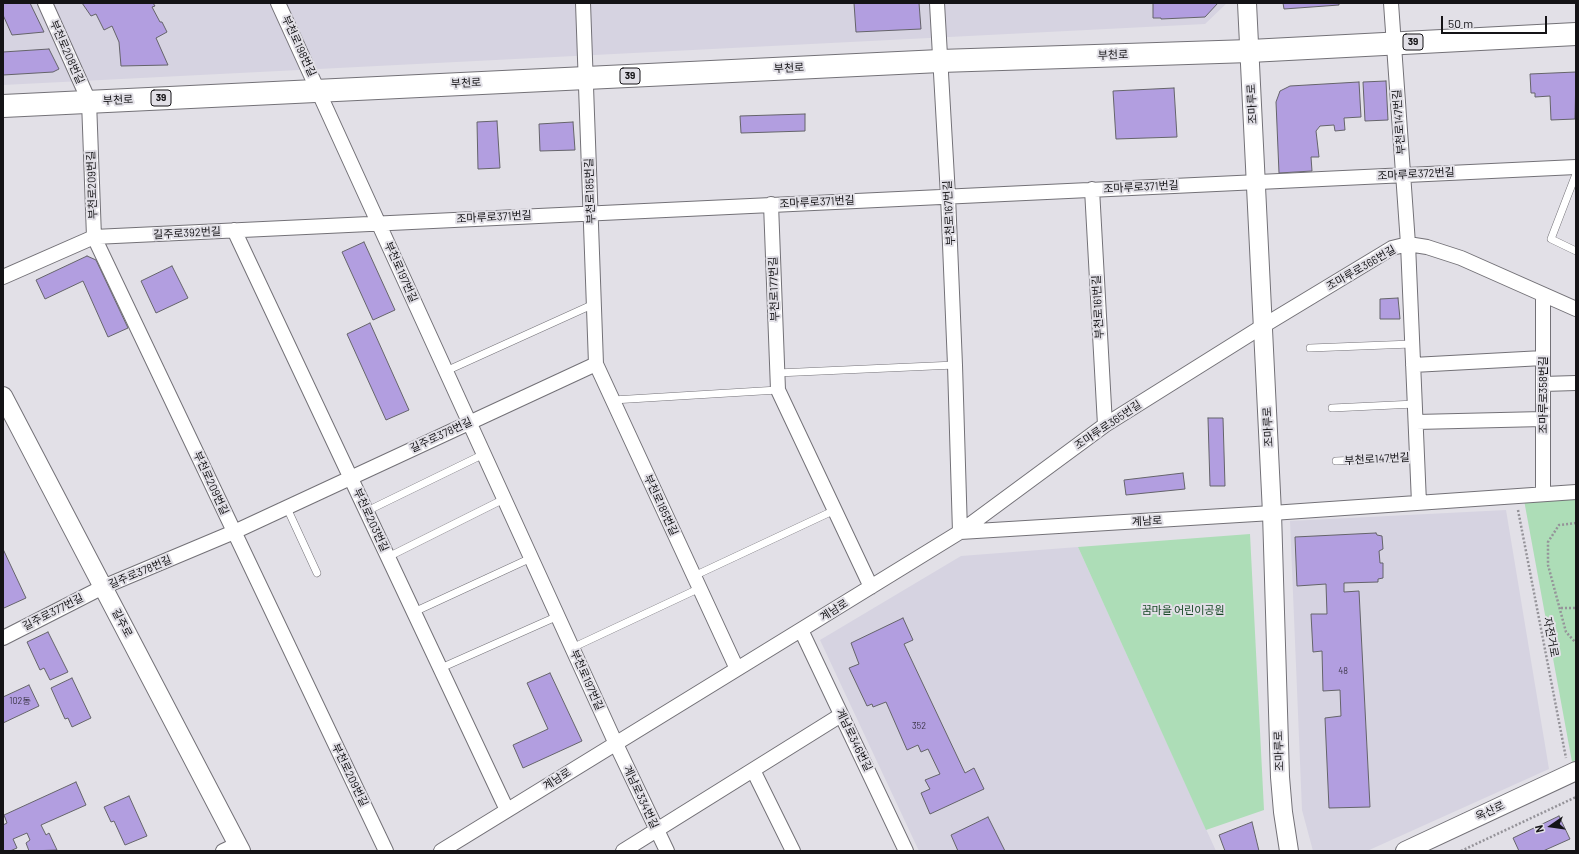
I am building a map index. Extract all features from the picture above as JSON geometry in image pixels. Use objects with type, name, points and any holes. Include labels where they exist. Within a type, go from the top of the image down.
[{"type":"main road","name":"부천로","points":[[3,106],[940,61],[1250,51],[1576,34]]},
{"type":"street","name":"부천로208번길","points":[[45,3],[89,101]]},
{"type":"street","name":"부천로198번길","points":[[278,3],[319,90]]},
{"type":"street","name":"부천로185번길","points":[[583,3],[596,364],[737,669]]},
{"type":"street","name":"부천로167번길","points":[[937,3],[948,196],[960,532]]},
{"type":"street","name":"조마루로","points":[[1247,3],[1272,513],[1280,777],[1283,812],[1289,851]]},
{"type":"street","name":"부천로147번길","points":[[1391,3],[1408,244],[1419,503]]},
{"type":"street","name":"부천로197번길","points":[[319,90],[378,223],[616,744]]},
{"type":"street","name":"부천로209번길","points":[[89,101],[94,237],[386,851]]},
{"type":"street","name":"조마루로372번길","points":[[1256,181],[1576,167]]},
{"type":"street","name":"조마루로371번길","points":[[378,223],[1256,181]]},
{"type":"street","name":"부천로161번길","points":[[1092,189],[1105,425]]},
{"type":"street","name":"부천로177번길","points":[[770,204],[778,390],[871,587]]},
{"type":"street","name":"길주로392번길","points":[[3,277],[94,237],[378,223]]},
{"type":"street","name":"부천로203번길","points":[[234,230],[507,810]]},
{"type":"street","name":"조마루로366번길","points":[[1263,326],[1392,248],[1408,244],[1426,247],[1461,258],[1576,309]]},
{"type":"street","name":"조마루로358번길","points":[[1543,295],[1543,494]]},
{"type":"street","name":"조마루로365번길","points":[[960,532],[1105,425],[1263,326]]},
{"type":"street","points":[[1413,365],[1543,358]]},
{"type":"street","name":"길주로378번길","points":[[103,587],[234,532],[596,364]]},
{"type":"street","points":[[1543,384],[1576,383]]},
{"type":"street","name":"길주로","points":[[3,396],[103,587],[234,849]]},
{"type":"street","points":[[1416,422],[1543,419]]},
{"type":"street","name":"계남로","points":[[441,851],[459,846],[507,810],[960,532],[1272,513],[1576,492]]},
{"type":"street","name":"길주로377번길","points":[[3,638],[103,587]]},
{"type":"street","name":"계남로346번길","points":[[801,630],[906,851]]},
{"type":"street","points":[[623,851],[841,714]]},
{"type":"street","name":"계남로334번길","points":[[616,744],[667,851]]},
{"type":"street","points":[[753,770],[792,851]]},
{"type":"street","name":"옥산로","points":[[1405,851],[1573,773]]},
{"type":"lane","points":[[1576,174],[1551,239],[1576,250]]},
{"type":"lane","points":[[446,371],[594,304]]},
{"type":"lane","points":[[1310,348],[1412,344]]},
{"type":"lane","points":[[777,373],[955,365]]},
{"type":"lane","points":[[613,400],[778,390]]},
{"type":"lane","points":[[1332,408],[1415,404]]},
{"type":"lane","points":[[367,511],[484,454]]},
{"type":"lane","name":"부천로147번길","points":[[1336,461],[1417,457]]},
{"type":"lane","points":[[388,557],[504,500]]},
{"type":"lane","points":[[287,508],[317,572]]},
{"type":"lane","points":[[572,648],[835,510]]},
{"type":"lane","points":[[414,612],[531,558]]},
{"type":"lane","points":[[441,668],[558,616]]},
{"type":"path","name":"자전거로","points":[[1515,496],[1573,773]]},
{"type":"path","points":[[1576,523],[1559,525],[1548,542],[1548,565],[1561,608],[1566,632],[1576,643]]},
{"type":"path","points":[[1561,608],[1576,608]]},
{"type":"path","points":[[1461,851],[1576,796]]},
{"type":"shaded area","points":[[3,3],[1227,3],[1205,24],[3,85]]},
{"type":"shaded area","points":[[1506,510],[1549,769],[1367,851],[1313,851],[1302,810],[1290,521]]},
{"type":"shaded area","points":[[1078,547],[1216,851],[919,851],[820,640],[961,556]]},
{"type":"green space","points":[[1576,496],[1576,760],[1572,762],[1524,500]]},
{"type":"green space","name":"꿈마을 어린이공원","points":[[1250,534],[1264,810],[1206,830],[1078,547]]},
{"type":"building","points":[[3,3],[30,3],[44,32],[12,35],[3,15]]},
{"type":"building","points":[[82,3],[153,3],[155,6],[152,7],[167,32],[156,38],[168,65],[121,66],[119,42],[112,26],[104,30],[96,14],[91,16]]},
{"type":"building","points":[[854,3],[919,3],[921,29],[856,32]]},
{"type":"building","points":[[1153,3],[1218,3],[1205,17],[1161,19],[1153,18]]},
{"type":"building","points":[[1283,3],[1339,3],[1339,5],[1284,9]]},
{"type":"building","points":[[49,49],[59,69],[53,72],[3,75],[3,52]]},
{"type":"building","points":[[1576,72],[1575,119],[1551,120],[1550,96],[1535,97],[1535,93],[1531,93],[1530,74]]},
{"type":"building","points":[[1386,81],[1388,120],[1365,121],[1363,82]]},
{"type":"building","points":[[1359,82],[1361,117],[1344,118],[1345,130],[1335,131],[1334,125],[1320,126],[1316,131],[1319,157],[1311,157],[1312,171],[1279,173],[1276,102],[1280,91],[1290,86]]},
{"type":"building","points":[[1174,88],[1177,137],[1116,139],[1113,91]]},
{"type":"building","points":[[805,114],[805,131],[741,133],[740,116]]},
{"type":"building","points":[[497,121],[500,168],[478,169],[477,122]]},
{"type":"building","points":[[573,122],[575,150],[540,151],[539,124]]},
{"type":"building","points":[[364,242],[395,310],[373,320],[342,252]]},
{"type":"building","points":[[87,256],[96,260],[128,328],[108,337],[83,281],[45,299],[36,280]]},
{"type":"building","points":[[172,266],[188,298],[156,313],[141,281]]},
{"type":"building","points":[[1398,298],[1400,319],[1380,319],[1380,299]]},
{"type":"building","points":[[370,323],[409,410],[386,420],[347,334]]},
{"type":"building","points":[[1208,418],[1223,418],[1225,486],[1210,486]]},
{"type":"building","points":[[1183,473],[1185,489],[1126,495],[1124,480]]},
{"type":"building","points":[[1376,533],[1377,535],[1382,536],[1383,549],[1379,551],[1380,563],[1383,563],[1383,578],[1378,579],[1378,582],[1344,583],[1344,592],[1359,591],[1370,807],[1329,808],[1325,718],[1341,716],[1340,690],[1323,691],[1322,651],[1313,652],[1311,614],[1327,614],[1326,584],[1297,586],[1295,537]]},
{"type":"building","points":[[3,549],[26,598],[4,608],[3,607]]},
{"type":"building","points":[[903,618],[913,640],[904,644],[965,773],[974,768],[984,789],[930,814],[921,793],[930,789],[925,780],[940,774],[928,749],[921,752],[918,745],[907,750],[886,702],[873,707],[872,704],[867,706],[849,668],[859,664],[851,643]]},
{"type":"building","points":[[48,632],[68,672],[50,680],[44,668],[40,670],[27,642]]},
{"type":"building","points":[[550,673],[582,741],[523,768],[513,745],[548,729],[527,683]]},
{"type":"building","points":[[72,678],[91,718],[72,727],[68,718],[65,719],[51,688]]},
{"type":"building","points":[[29,685],[39,706],[3,723],[3,697]]},
{"type":"building","points":[[76,782],[86,805],[41,825],[46,835],[49,833],[57,850],[29,851],[26,843],[30,840],[27,833],[13,839],[17,848],[10,851],[3,851],[3,825],[7,823],[4,815]]},
{"type":"building","points":[[129,796],[147,836],[125,845],[114,821],[111,822],[104,807]]},
{"type":"building","points":[[1559,816],[1570,839],[1543,851],[1519,851],[1513,838]]},
{"type":"building","points":[[988,817],[1005,851],[958,851],[951,835]]},
{"type":"building","points":[[1252,822],[1259,851],[1225,851],[1219,835]]}]
